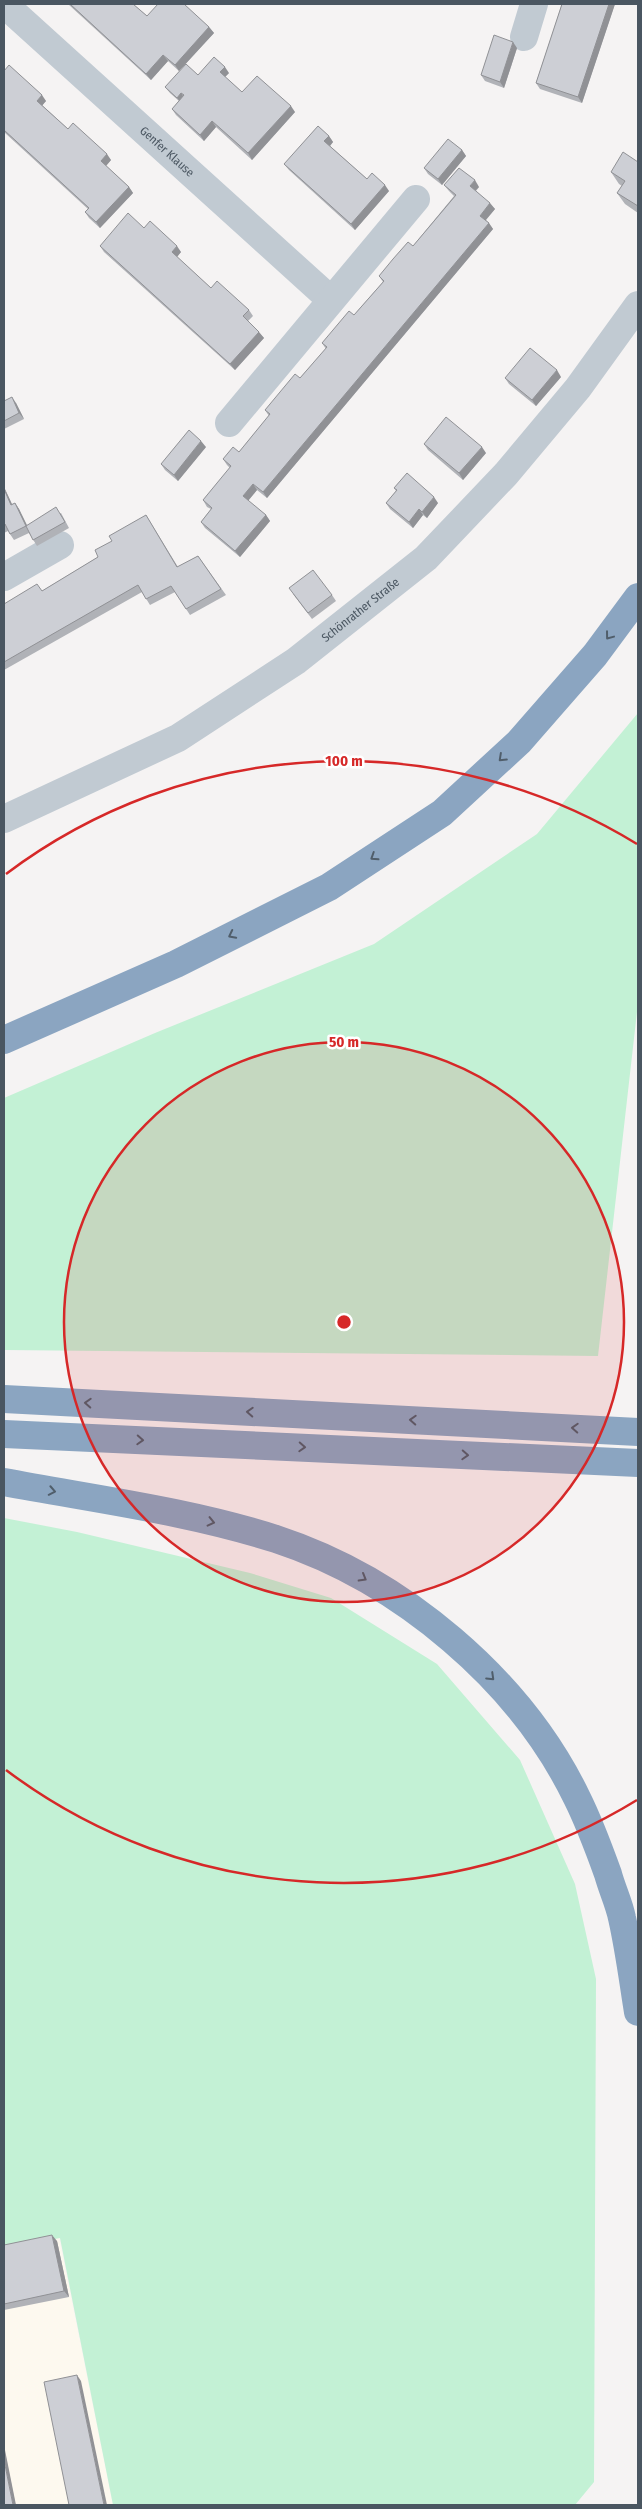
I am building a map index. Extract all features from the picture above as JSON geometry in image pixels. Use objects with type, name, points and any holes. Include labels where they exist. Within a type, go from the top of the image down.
[{"type":"highway","points":[[4,1040],[176,964],[329,886],[442,813],[519,742],[595,655],[638,597]]},
{"type":"highway","points":[[4,1398],[631,1431]]},
{"type":"highway","points":[[4,1434],[630,1462]]},
{"type":"highway","points":[[4,1482],[212,1522],[277,1539],[348,1570],[398,1598],[452,1639],[500,1686],[542,1739],[577,1797],[602,1857],[622,1916],[638,2012]]},
{"type":"street","name":"Genfer Klause","points":[[4,4],[331,300]]},
{"type":"street","points":[[524,36],[534,4]]},
{"type":"street","points":[[229,423],[416,199]]},
{"type":"street","name":"Schönrather Straße","points":[[4,819],[178,738],[296,661],[426,558],[506,474],[572,395],[638,305]]},
{"type":"street","points":[[4,577],[60,546]]},
{"type":"shaded area","points":[[59,2237],[113,2505],[4,2505],[4,2249]]},
{"type":"green space","points":[[638,713],[638,1003],[598,1356],[4,1350],[4,1098],[155,1033],[374,944],[537,834]]},
{"type":"green space","points":[[4,1518],[77,1532],[250,1573],[331,1598],[437,1664],[520,1760],[575,1884],[596,1979],[594,2482],[575,2505],[113,2505],[60,2238],[4,2249]]},
{"type":"building","points":[[70,4],[133,4],[147,16],[158,4],[184,4],[209,27],[175,65],[163,55],[146,74]]},
{"type":"building","points":[[562,4],[609,4],[578,97],[536,83]]},
{"type":"building","points":[[494,35],[513,42],[500,82],[481,75]]},
{"type":"building","points":[[214,57],[225,67],[220,72],[242,92],[257,76],[291,106],[248,153],[212,121],[200,135],[172,109],[184,95],[181,93],[177,98],[165,87],[186,64],[198,75]]},
{"type":"building","points":[[9,65],[42,95],[37,101],[68,129],[73,123],[107,154],[101,161],[129,187],[96,222],[85,212],[89,208],[4,130],[4,71]]},
{"type":"building","points":[[318,126],[329,136],[324,141],[367,179],[372,173],[385,185],[351,224],[284,164]]},
{"type":"building","points":[[448,139],[462,150],[438,179],[424,168]]},
{"type":"building","points":[[623,152],[638,162],[638,206],[617,193],[625,181],[611,172]]},
{"type":"building","points":[[459,168],[475,180],[470,186],[490,203],[480,216],[489,223],[263,492],[253,484],[243,496],[266,515],[235,551],[201,522],[212,508],[203,500],[231,466],[223,459],[233,447],[239,452],[270,414],[265,410],[295,374],[300,378],[327,347],[322,343],[349,311],[354,315],[384,281],[379,276],[393,259],[408,242],[413,246],[456,195],[444,185]]},
{"type":"building","points":[[128,213],[144,228],[150,221],[177,246],[172,252],[211,288],[217,281],[249,310],[243,316],[259,332],[230,364],[100,246]]},
{"type":"building","points":[[530,348],[557,370],[532,400],[505,378]]},
{"type":"building","points":[[12,397],[19,413],[4,421],[4,401]]},
{"type":"building","points":[[446,417],[482,447],[459,473],[424,444]]},
{"type":"building","points":[[189,430],[201,441],[174,475],[161,464]]},
{"type":"building","points":[[407,473],[434,497],[422,512],[419,509],[409,522],[386,503],[397,490],[394,488]]},
{"type":"building","points":[[4,489],[11,505],[15,503],[26,526],[10,534],[4,525]]},
{"type":"building","points":[[56,507],[65,522],[33,540],[26,526]]},
{"type":"building","points":[[146,515],[177,567],[198,556],[221,589],[186,609],[171,586],[146,599],[138,585],[4,662],[4,604],[37,584],[42,591],[98,557],[95,550],[112,541],[109,536]]},
{"type":"building","points":[[313,570],[332,595],[308,613],[289,588]]},
{"type":"building","points":[[52,2235],[64,2291],[4,2304],[4,2245]]},
{"type":"building","points":[[77,2375],[104,2505],[69,2505],[44,2382]]},
{"type":"building","points":[[4,2460],[13,2505],[4,2505]]}]
